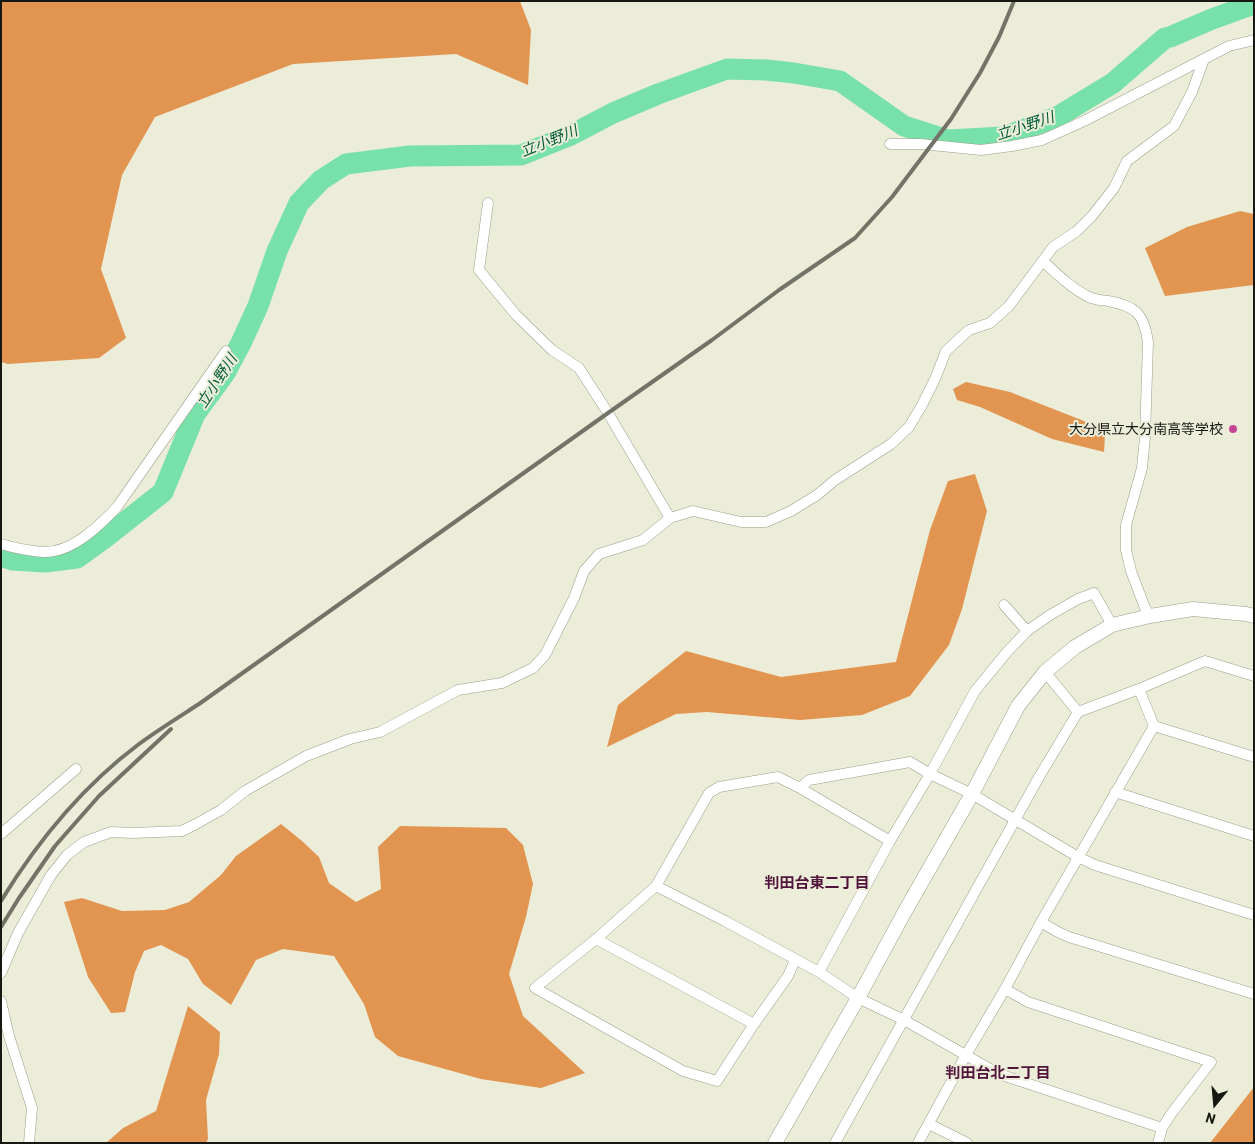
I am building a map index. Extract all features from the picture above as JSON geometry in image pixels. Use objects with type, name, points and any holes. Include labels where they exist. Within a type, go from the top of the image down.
[{"type":"street","points":[[890,144],[921,144],[981,150],[1042,140],[1084,121],[1229,46],[1254,40]]},
{"type":"street","points":[[1,973],[18,933],[51,875],[67,855],[84,842],[112,832],[182,831],[221,810],[245,791],[306,756],[350,739],[380,732],[458,690],[502,684],[533,668],[544,655],[574,598],[584,570],[599,554],[643,540],[670,518],[693,511],[741,522],[766,522],[791,511],[818,495],[835,480],[891,444],[910,427],[935,378],[946,351],[969,330],[990,323],[1009,306],[1052,247],[1077,231],[1092,216],[1114,188],[1127,161],[1174,126],[1192,92],[1204,59]]},
{"type":"street","points":[[488,203],[479,270],[516,315],[552,350],[580,368],[670,518]]},
{"type":"street","points":[[1043,261],[1067,283],[1091,298],[1126,306],[1139,314],[1145,327],[1148,342],[1145,437],[1142,468],[1126,525],[1126,550],[1131,571],[1150,616]]},
{"type":"street","points":[[1,544],[24,550],[45,552],[63,548],[83,538],[100,525],[118,507],[226,351]]},
{"type":"street","points":[[818,972],[975,691],[1007,652],[1027,631],[1050,615],[1078,599],[1094,593],[1112,625]]},
{"type":"street","points":[[1004,605],[1027,631]]},
{"type":"street","points":[[775,1143],[972,794],[1018,706],[1045,672],[1075,647],[1112,625],[1192,609],[1254,616]]},
{"type":"street","points":[[835,1143],[1039,777],[1078,712],[1139,689],[1205,660],[1254,676]]},
{"type":"street","points":[[1045,672],[1078,712]]},
{"type":"street","points":[[1139,689],[1154,726]]},
{"type":"street","points":[[1154,726],[1254,756]]},
{"type":"street","points":[[918,1143],[1041,922],[1154,726]]},
{"type":"street","points":[[800,788],[809,780],[910,762],[972,794],[1078,857],[1095,865],[1254,914]]},
{"type":"street","points":[[1,834],[76,769]]},
{"type":"street","points":[[795,960],[788,976],[717,1081],[683,1072],[535,988],[656,886],[709,793],[719,787],[778,777],[890,841]]},
{"type":"street","points":[[1115,792],[1254,836]]},
{"type":"street","points":[[656,886],[725,921],[818,972],[858,998],[904,1020],[999,1074],[1162,1128]]},
{"type":"street","points":[[1041,922],[1070,937],[1254,994]]},
{"type":"street","points":[[596,938],[754,1024]]},
{"type":"street","points":[[1005,989],[1028,1002],[1211,1062],[1171,1114],[1162,1128],[1158,1143]]},
{"type":"street","points":[[1,1001],[9,1036],[32,1108],[30,1143]]},
{"type":"street","points":[[929,1124],[967,1143]]},
{"type":"shaded area","points":[[1,1],[520,1],[531,30],[528,85],[456,54],[293,64],[155,117],[122,175],[101,269],[126,338],[99,358],[8,364],[1,362]]},
{"type":"shaded area","points":[[1240,211],[1254,214],[1254,285],[1165,296],[1145,248],[1187,227]]},
{"type":"shaded area","points":[[966,382],[1010,392],[1084,421],[1105,435],[1104,452],[1052,439],[980,407],[957,400],[953,389]]},
{"type":"shaded area","points":[[975,474],[987,511],[962,609],[949,645],[910,696],[862,715],[800,720],[707,712],[676,714],[607,747],[618,705],[686,651],[781,677],[896,662],[930,530],[948,481]]},
{"type":"shaded area","points":[[281,824],[319,857],[329,883],[356,902],[381,889],[378,847],[400,826],[506,828],[523,845],[533,884],[526,917],[509,974],[523,1016],[585,1073],[541,1088],[481,1079],[398,1056],[375,1037],[364,1004],[334,956],[283,949],[256,960],[231,1005],[203,984],[188,959],[161,945],[144,951],[135,972],[125,1012],[111,1013],[88,977],[64,902],[82,898],[122,911],[165,910],[189,902],[221,875],[236,856]]},
{"type":"shaded area","points":[[188,1006],[220,1032],[219,1054],[206,1100],[208,1139],[206,1143],[106,1143],[123,1128],[156,1111]]},
{"type":"shaded area","points":[[1254,1087],[1254,1143],[1210,1143]]},
{"type":"waterway","name":"立小野川","points":[[1,556],[12,560],[45,562],[77,558],[163,492],[195,414],[225,373],[241,343],[258,306],[277,251],[299,203],[321,180],[346,164],[410,156],[521,155],[571,135],[613,113],[658,94],[727,69],[766,70],[840,81],[904,126],[948,140],[1003,137],[1057,117],[1113,83],[1165,38],[1254,4]]},
{"type":"railway","points":[[1,901],[30,857],[62,816],[118,760],[855,238],[892,197],[951,119],[980,73],[999,37],[1014,1]]},
{"type":"railway","points":[[1,927],[55,846],[99,796],[171,729]]},
{"type":"place","name":"大分県立大分南高等学校","points":[[1233,429]]},
{"type":"district","name":"判田台東二丁目","points":[[817,883]]},
{"type":"district","name":"判田台北二丁目","points":[[998,1073]]}]
